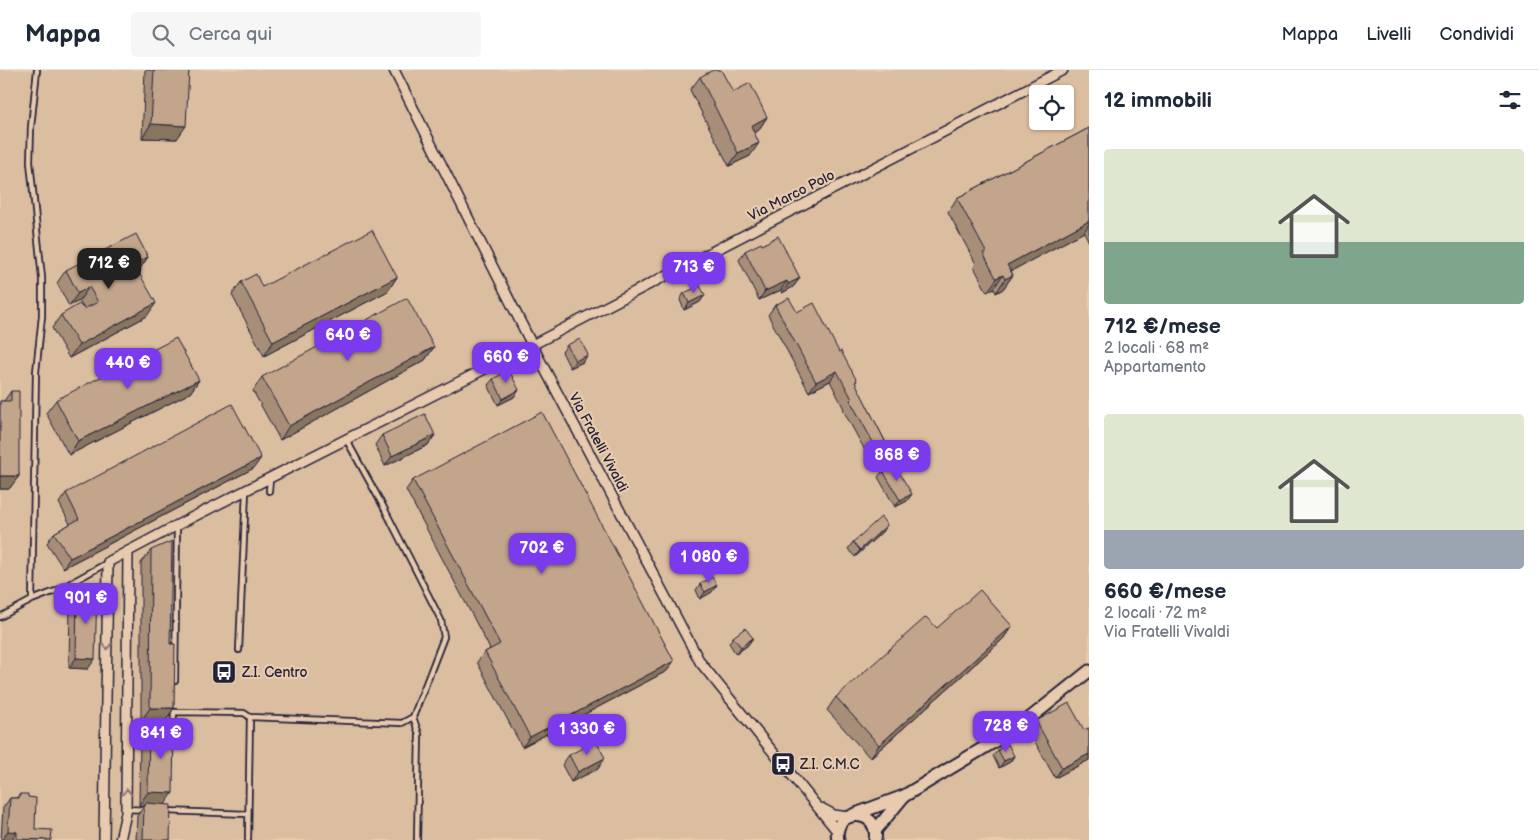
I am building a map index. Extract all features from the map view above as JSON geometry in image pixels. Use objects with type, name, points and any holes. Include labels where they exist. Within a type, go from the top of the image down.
[{"type":"main road","points":[[836,837],[843,820],[904,796],[1020,726],[1089,672]]},
{"type":"main road","points":[[875,836],[904,796]]},
{"type":"main road","points":[[851,816],[859,815],[870,820],[875,836]]},
{"type":"street","name":"Via Fratelli Vivaldi","points":[[394,70],[532,345],[700,662],[816,805],[836,837]]},
{"type":"street","name":"Via Marco Polo","points":[[108,562],[246,489],[532,345],[1063,70]]},
{"type":"street","points":[[120,840],[126,809],[128,551]]},
{"type":"street","points":[[104,840],[108,562]]},
{"type":"street","name":"Via Fratelli Vivaldi","points":[[816,805],[834,815],[851,816]]},
{"type":"lane","points":[[32,600],[36,372],[42,316],[42,278],[30,162],[31,127],[37,70]]},
{"type":"lane","points":[[174,712],[244,713],[250,717],[402,723],[413,717],[444,637],[441,620],[383,506],[346,439]]},
{"type":"lane","points":[[270,477],[270,491]]},
{"type":"lane","points":[[239,650],[246,489]]},
{"type":"lane","points":[[175,684],[177,525]]},
{"type":"lane","points":[[0,617],[32,600],[58,590],[108,562]]},
{"type":"lane","points":[[173,741],[174,702]]},
{"type":"lane","points":[[248,840],[250,717]]},
{"type":"lane","points":[[413,717],[419,734],[417,840]]},
{"type":"lane","points":[[126,809],[248,814]]},
{"type":"shaded area","points":[[0,70],[1089,70],[1089,840],[0,840]]},
{"type":"building","points":[[154,70],[189,70],[186,126],[151,124]]},
{"type":"building","points":[[713,70],[721,70],[733,92],[750,83],[767,117],[751,126],[759,143],[738,153],[700,77]]},
{"type":"building","points":[[1089,128],[1089,221],[1007,265],[1013,275],[1005,279],[1003,275],[996,278],[983,253],[986,252],[957,198]]},
{"type":"building","points":[[372,230],[397,277],[273,342],[241,282],[256,274],[262,287]]},
{"type":"building","points":[[136,234],[148,257],[134,264],[156,303],[79,345],[61,315],[79,304],[84,309],[98,302],[89,287],[78,293],[66,270]]},
{"type":"building","points":[[778,236],[800,278],[788,284],[787,281],[765,291],[745,251],[761,243],[762,245]]},
{"type":"building","points":[[700,286],[705,295],[689,303],[684,293]]},
{"type":"building","points":[[407,298],[434,347],[289,426],[262,377]]},
{"type":"building","points":[[789,298],[797,312],[814,303],[839,352],[841,351],[857,381],[855,382],[885,441],[875,446],[850,400],[852,399],[837,371],[816,382],[775,305]]},
{"type":"building","points":[[176,338],[199,380],[78,441],[56,400]]},
{"type":"building","points":[[580,339],[588,355],[575,361],[567,345]]},
{"type":"building","points":[[509,370],[519,390],[503,399],[493,379]]},
{"type":"building","points":[[11,391],[19,391],[19,476],[0,476],[0,401],[11,401]]},
{"type":"building","points":[[232,404],[261,458],[70,558],[54,533],[79,519],[66,493]]},
{"type":"building","points":[[542,412],[674,661],[530,737],[485,652],[500,644],[413,480]]},
{"type":"building","points":[[425,414],[435,435],[392,456],[382,435]]},
{"type":"building","points":[[894,464],[912,494],[900,500],[883,471]]},
{"type":"building","points":[[881,517],[887,525],[860,550],[853,542]]},
{"type":"building","points":[[172,541],[170,644],[175,644],[174,708],[150,708],[151,550]]},
{"type":"building","points":[[712,577],[717,585],[705,592],[700,584]]},
{"type":"building","points":[[980,590],[1012,626],[879,745],[836,697],[926,617],[937,628]]},
{"type":"building","points":[[77,593],[97,593],[95,659],[76,658]]},
{"type":"building","points":[[745,628],[753,638],[741,647],[733,637]]},
{"type":"building","points":[[1069,703],[1084,730],[1089,728],[1089,754],[1062,768],[1036,721]]},
{"type":"building","points":[[149,727],[174,727],[173,793],[148,792]]},
{"type":"building","points":[[596,741],[605,758],[578,772],[569,755]]},
{"type":"building","points":[[1008,744],[1014,756],[1004,761],[998,750]]},
{"type":"building","points":[[20,794],[28,794],[28,797],[36,798],[35,829],[52,830],[51,840],[17,839],[17,832],[8,831],[10,798],[19,798]]},
{"type":"building","points":[[146,803],[171,805],[170,840],[143,840],[144,806]]},
{"type":"place","name":"Z.I. Centro","points":[[224,672]]},
{"type":"place","name":"Z.I. C.M.C","points":[[783,764]]}]
